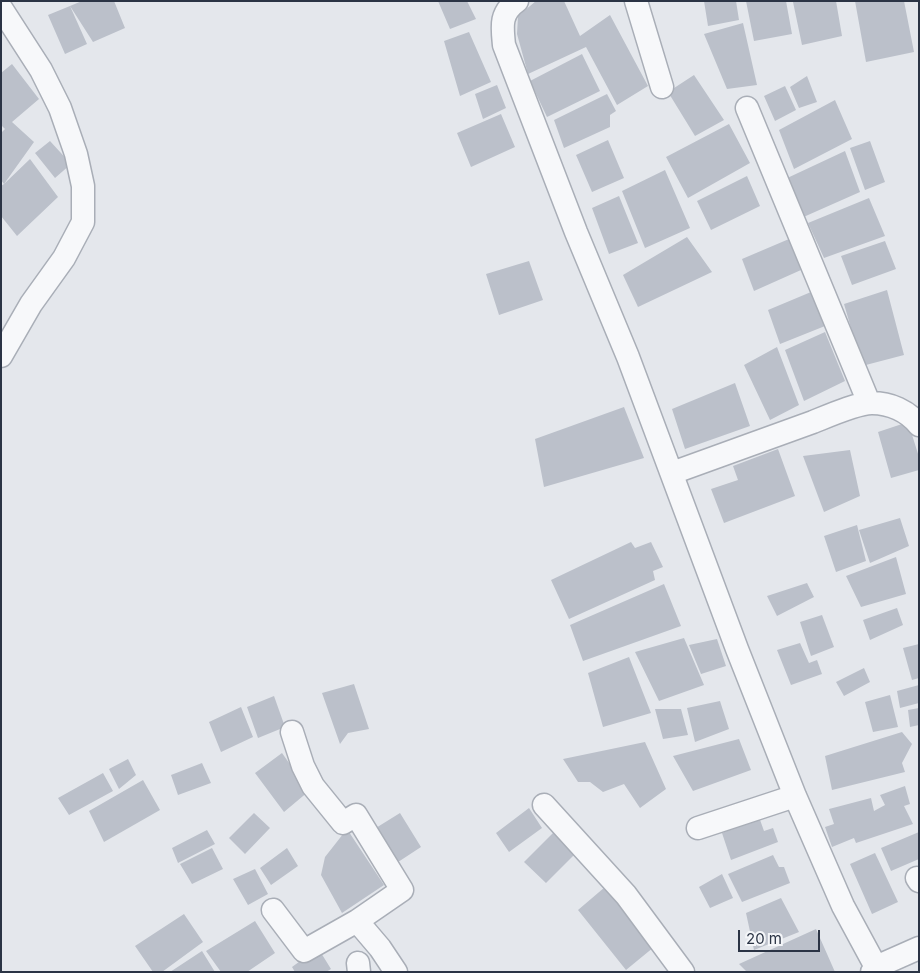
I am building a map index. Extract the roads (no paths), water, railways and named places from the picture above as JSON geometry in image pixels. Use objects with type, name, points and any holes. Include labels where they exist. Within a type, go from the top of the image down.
[{"type":"street","points":[[517,1],[510,6],[501,23],[504,45],[576,232],[628,357],[795,796],[843,906],[874,969],[919,948]]},
{"type":"street","points":[[636,1],[662,87]]},
{"type":"street","points":[[1,8],[41,70],[60,108],[76,154],[83,186],[83,222],[64,258],[31,304],[1,356]]},
{"type":"street","points":[[747,108],[869,403]]},
{"type":"street","points":[[672,473],[869,403],[882,404],[900,410],[912,417],[919,425]]},
{"type":"street","points":[[272,910],[304,951],[357,921],[402,890],[356,815],[343,823],[313,786],[303,766],[292,732]]},
{"type":"street","points":[[698,828],[795,796]]},
{"type":"street","points":[[544,806],[626,895],[682,972]]},
{"type":"street","points":[[357,921],[380,948],[396,972]]}]
